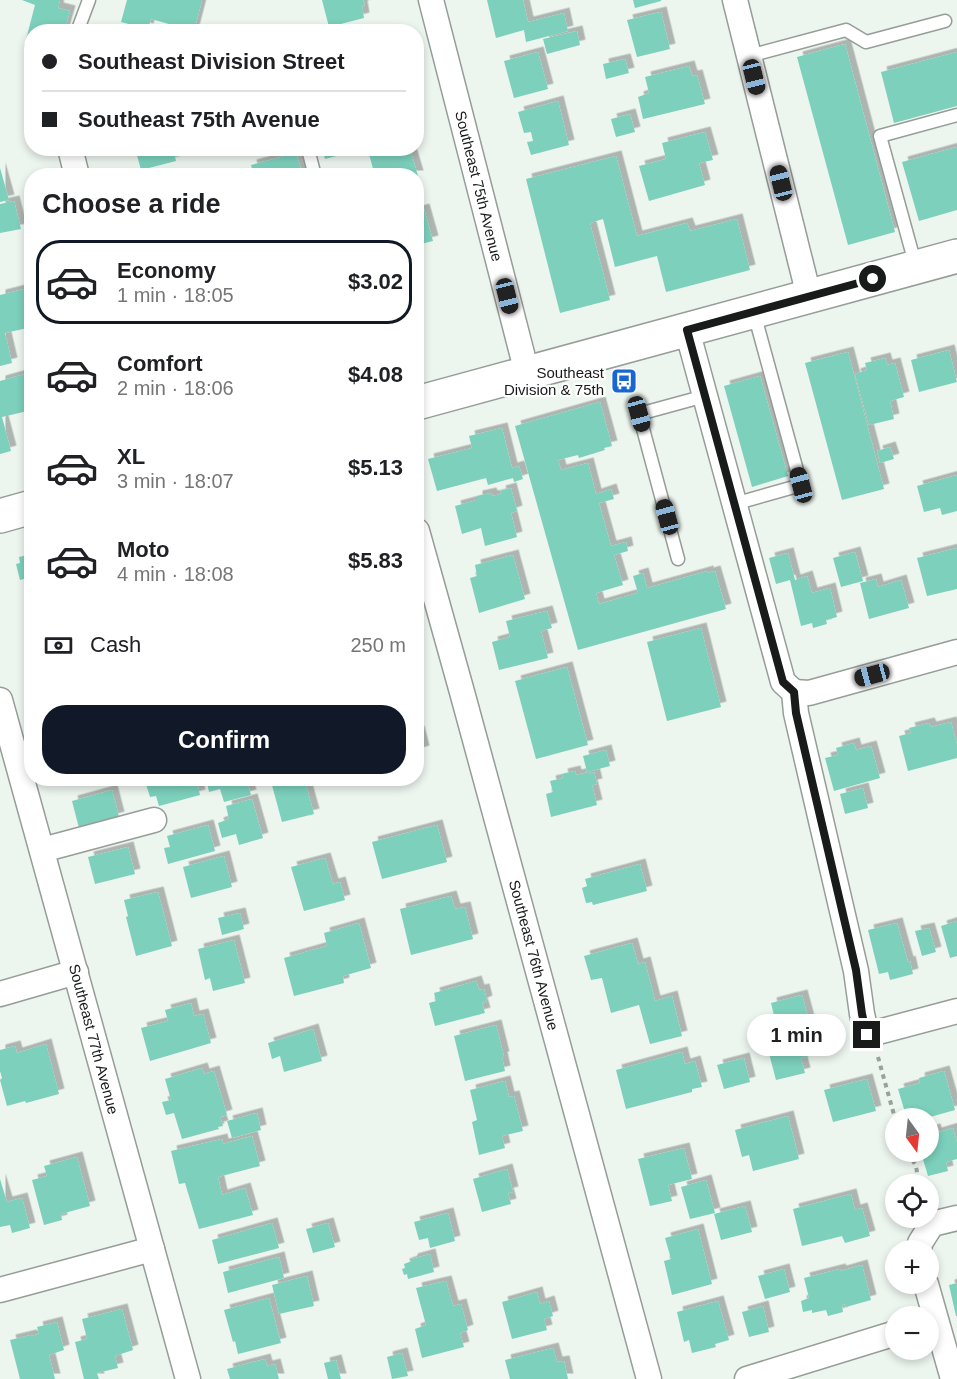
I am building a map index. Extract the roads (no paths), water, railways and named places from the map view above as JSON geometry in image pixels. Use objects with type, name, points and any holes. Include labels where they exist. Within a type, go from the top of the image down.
[{"type":"main road","points":[[424,401],[957,256]]},
{"type":"main road","points":[[0,516],[24,509]]},
{"type":"street","name":"Southeast 75th Avenue","points":[[431,0],[527,373]]},
{"type":"street","points":[[735,0],[809,296]]},
{"type":"street","points":[[687,330],[783,682],[794,692],[809,693],[957,652]]},
{"type":"street","name":"Southeast 76th Avenue","points":[[424,556],[650,1379]]},
{"type":"street","points":[[794,692],[796,713],[856,970],[867,1035],[957,1011]]},
{"type":"street","name":"Southeast 77th Avenue","points":[[0,700],[24,786]]},
{"type":"street","name":"Southeast 77th Avenue","points":[[24,786],[188,1379]]},
{"type":"street","points":[[42,850],[154,820]]},
{"type":"street","points":[[0,994],[76,972]]},
{"type":"street","points":[[922,1240],[932,1224],[957,1218]]},
{"type":"street","points":[[0,1290],[152,1249]]},
{"type":"street","points":[[747,1379],[885,1336]]},
{"type":"street","points":[[939,1338],[953,1379]]},
{"type":"lane","points":[[80,24],[89,0]]},
{"type":"lane","points":[[749,56],[846,30],[866,42],[945,21]]},
{"type":"lane","points":[[916,267],[880,136],[957,115]]},
{"type":"lane","points":[[734,504],[801,485],[754,311]]},
{"type":"lane","points":[[678,559],[639,414],[705,396]]},
{"type":"place","name":"Southeast Division & 75th","points":[[624,381]]}]
